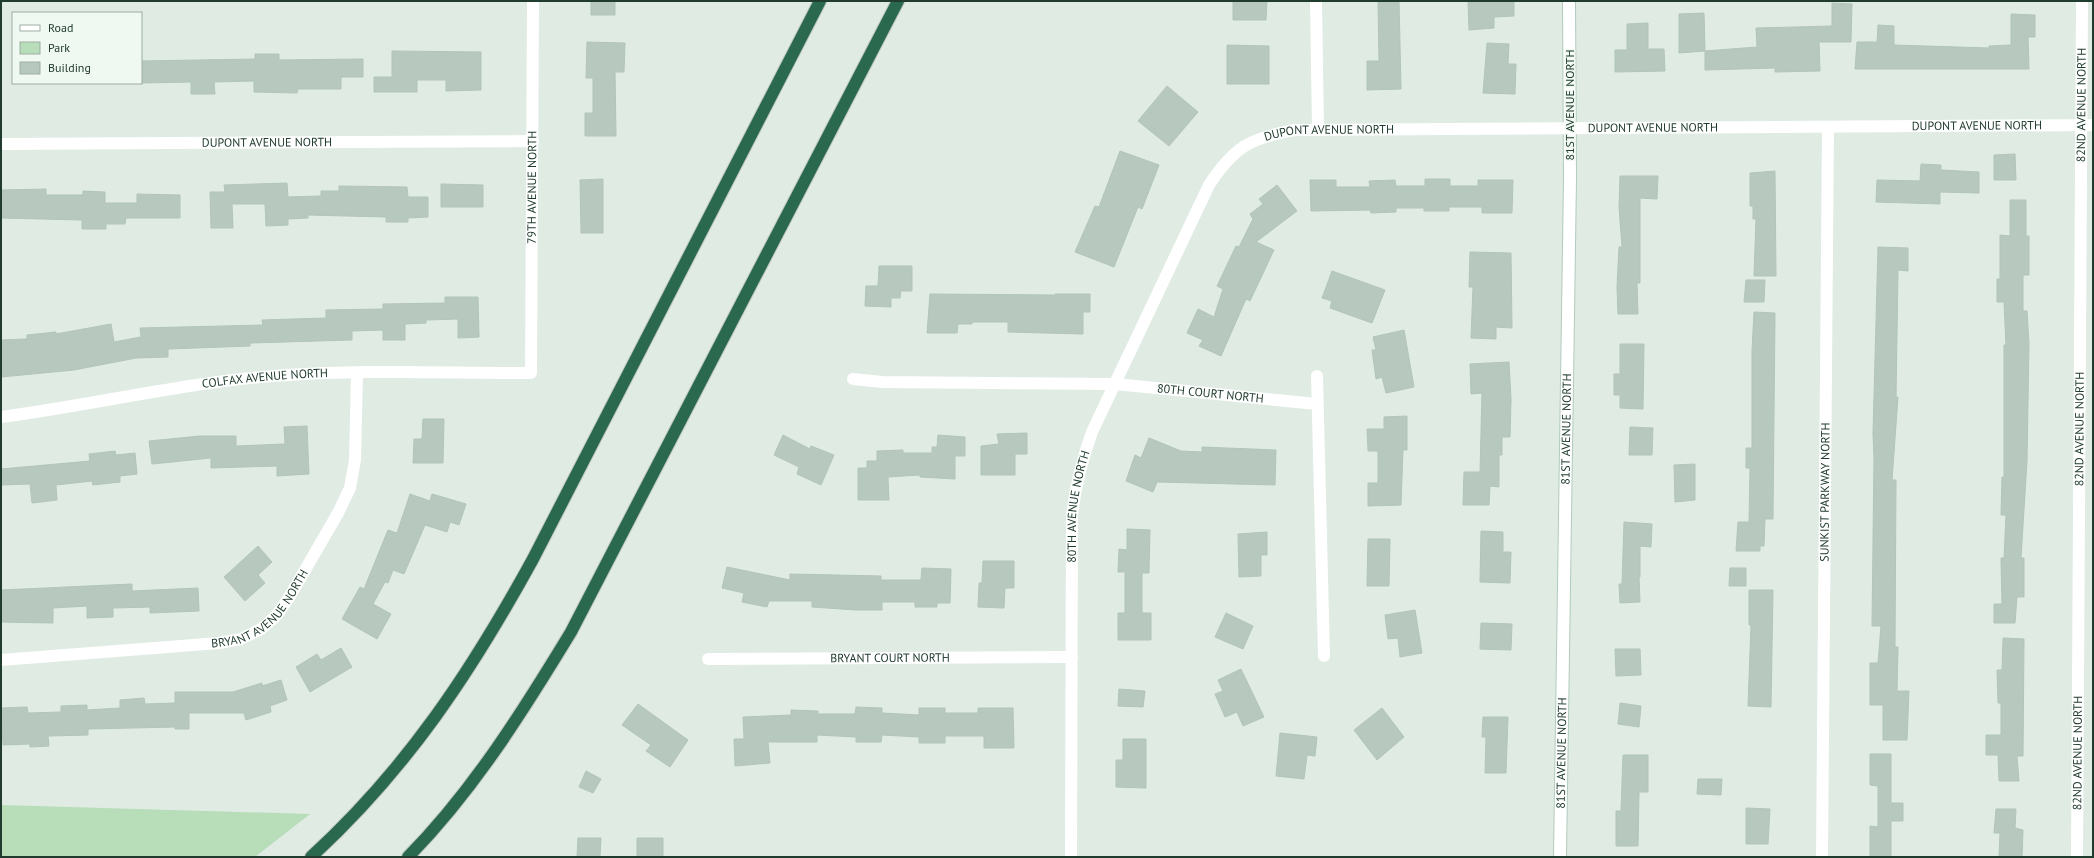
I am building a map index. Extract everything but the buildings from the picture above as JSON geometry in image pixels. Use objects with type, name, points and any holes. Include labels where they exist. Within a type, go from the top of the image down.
[{"type":"highway","points":[[311,857],[366,802],[417,743],[467,673],[492,634],[533,559],[820,1]]},
{"type":"highway","points":[[408,857],[447,814],[492,755],[530,699],[571,632],[898,1]]},
{"type":"street","name":"79TH AVENUE NORTH","points":[[532,373],[533,1]]},
{"type":"street","points":[[1316,1],[1318,130]]},
{"type":"street","name":"81ST AVENUE NORTH","points":[[1560,857],[1570,128],[1569,1]]},
{"type":"street","name":"82ND AVENUE NORTH","points":[[2077,857],[2087,125],[2082,1]]},
{"type":"street","name":"DUPONT AVENUE NORTH","points":[[1209,185],[1223,163],[1244,146],[1268,135],[1295,130],[2087,125]]},
{"type":"street","name":"SUNKIST PARKWAY NORTH","points":[[1822,857],[1828,127]]},
{"type":"street","name":"DUPONT AVENUE NORTH","points":[[1,144],[533,141]]},
{"type":"street","name":"80TH AVENUE NORTH","points":[[1071,857],[1072,516],[1075,488],[1092,432],[1209,185]]},
{"type":"street","name":"COLFAX AVENUE NORTH","points":[[1,417],[196,385],[274,376],[357,373],[532,373]]},
{"type":"street","name":"BRYANT AVENUE NORTH","points":[[1,660],[219,643],[241,639],[261,629],[277,615],[290,596],[350,488],[355,460],[357,373]]},
{"type":"street","points":[[1317,376],[1324,656]]},
{"type":"street","name":"80TH COURT NORTH","points":[[853,379],[882,382],[1115,384],[1317,404]]},
{"type":"street","name":"BRYANT COURT NORTH","points":[[708,659],[1072,657]]},
{"type":"green space","points":[[1,805],[310,814],[255,857],[1,857]]}]
